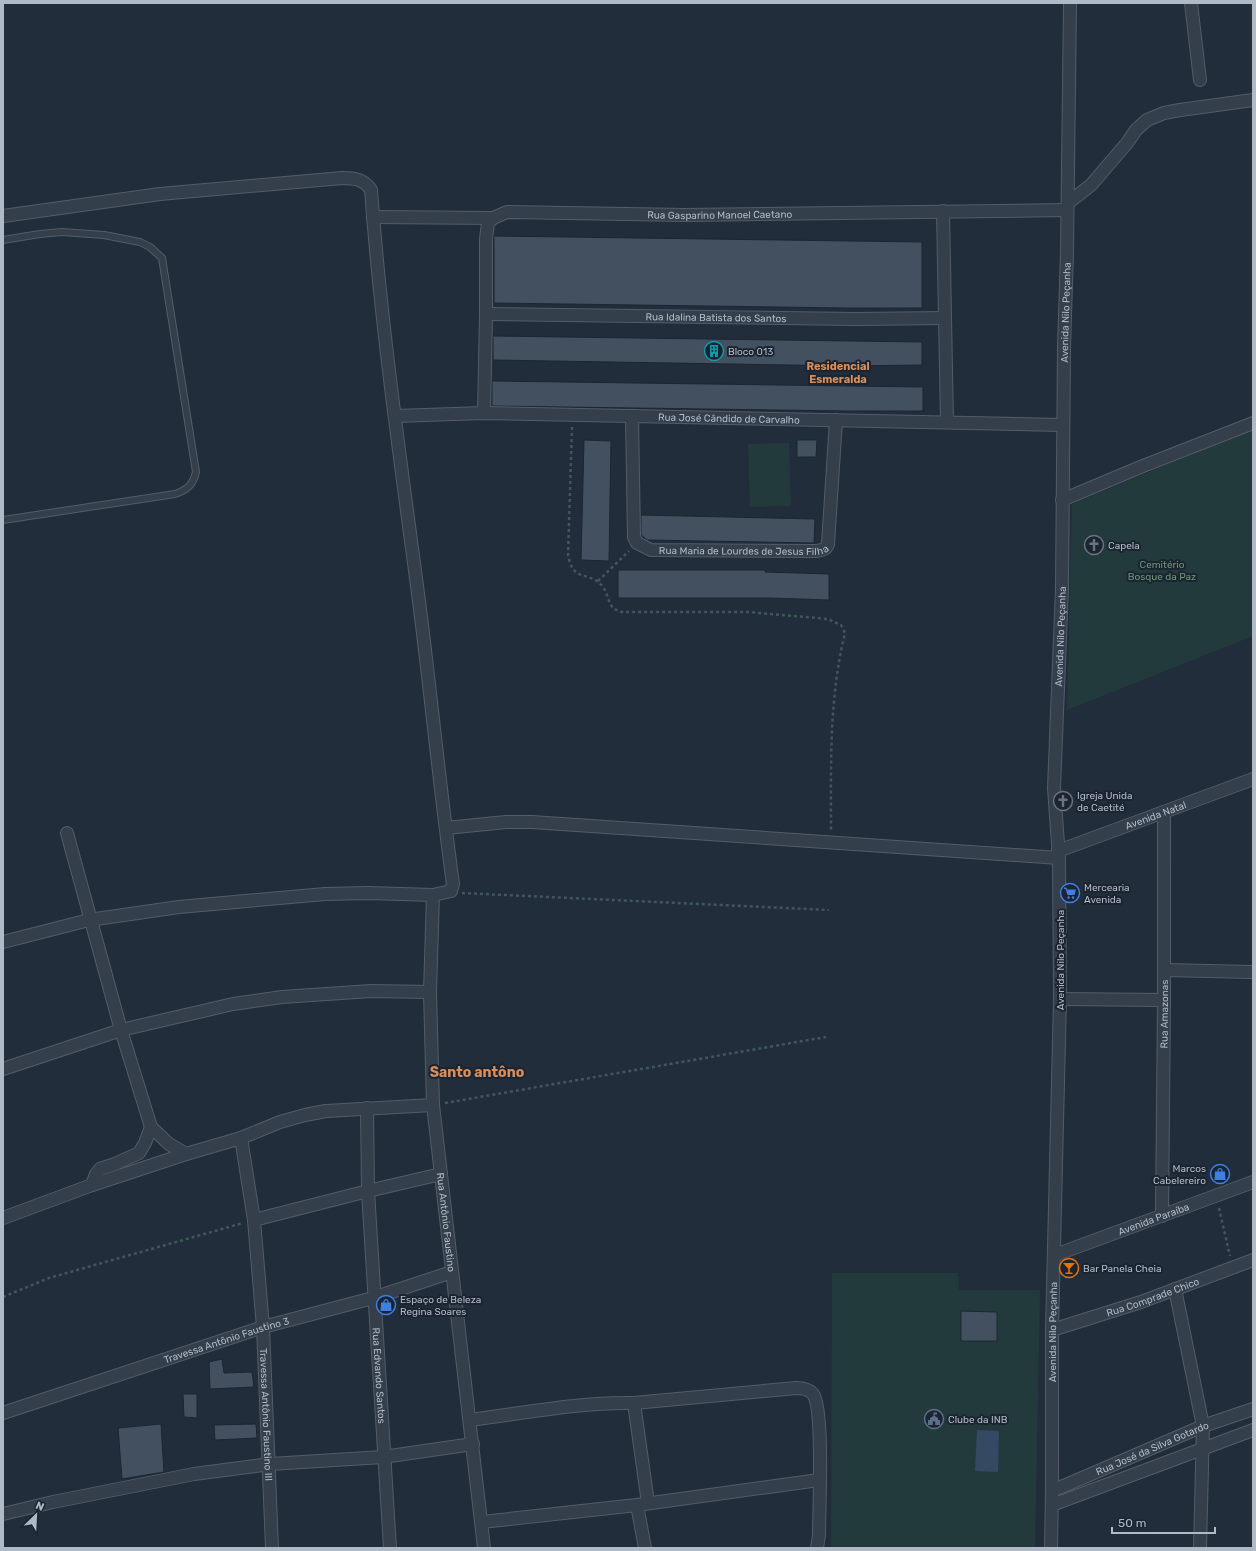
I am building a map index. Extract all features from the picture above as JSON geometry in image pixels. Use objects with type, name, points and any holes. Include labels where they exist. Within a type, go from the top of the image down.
[{"type":"street","name":"Avenida Nilo Peçanha","points":[[1050,1548],[1052,1505],[1052,1330],[1060,1000],[1059,854],[1054,788],[1062,588],[1063,425],[1070,3]]},
{"type":"street","points":[[1191,3],[1200,80]]},
{"type":"street","points":[[1067,206],[1091,185],[1127,143],[1136,130],[1147,120],[1164,113],[1253,100]]},
{"type":"street","points":[[3,216],[160,194],[355,178],[368,184],[371,190],[395,416],[430,688],[453,884],[452,890],[433,895],[368,893],[325,894],[179,907],[90,920],[3,942]]},
{"type":"street","name":"Rua Gasparino Manoel Caetano","points":[[373,217],[493,218],[507,212],[692,215],[943,211],[1067,206]]},
{"type":"street","points":[[943,211],[947,422]]},
{"type":"street","points":[[484,413],[486,239],[488,223],[493,218]]},
{"type":"street","name":"Rua Idalina Batista dos Santos","points":[[486,314],[856,319],[945,318]]},
{"type":"street","name":"Rua José Cândido de Carvalho","points":[[395,416],[484,413],[1063,425]]},
{"type":"street","points":[[632,416],[634,537],[637,543]]},
{"type":"street","name":"Rua Maria de Lourdes de Jesus Filha","points":[[637,543],[650,550],[823,550],[828,544],[836,420]]},
{"type":"street","points":[[1062,500],[1150,463],[1253,423]]},
{"type":"street","name":"Avenida Natal","points":[[1059,854],[1164,812],[1253,779]]},
{"type":"street","name":"Rua Amazonas","points":[[1162,1216],[1165,970],[1164,812]]},
{"type":"street","points":[[446,828],[506,822],[532,822],[831,842],[1059,854]]},
{"type":"street","points":[[67,833],[120,1030],[151,1127],[169,1144],[186,1154]]},
{"type":"street","name":"Rua Antônio Faustino","points":[[433,895],[430,992],[433,1105],[484,1548]]},
{"type":"street","points":[[1165,970],[1253,972]]},
{"type":"street","points":[[3,1069],[120,1030],[233,1004],[282,997],[371,991],[430,992]]},
{"type":"street","points":[[1060,1000],[1164,1000]]},
{"type":"street","points":[[3,1218],[92,1186],[186,1154],[241,1138],[280,1122],[305,1115],[326,1111],[433,1105]]},
{"type":"street","name":"Rua Edvando Santos","points":[[367,1108],[368,1191],[373,1298],[390,1548]]},
{"type":"street","points":[[92,1186],[96,1174],[100,1169],[139,1153],[145,1144],[151,1127]]},
{"type":"street","name":"Travessa Antônio Faustino III","points":[[241,1138],[254,1220],[270,1464],[272,1548]]},
{"type":"street","points":[[254,1220],[440,1174]]},
{"type":"street","name":"Avenida Paraíba","points":[[1055,1255],[1253,1182]]},
{"type":"street","name":"Rua Comprade Chico","points":[[1052,1330],[1141,1302],[1253,1260]]},
{"type":"street","name":"Travessa Antônio Faustino 3","points":[[3,1412],[262,1327],[373,1298],[452,1272]]},
{"type":"street","points":[[1175,1290],[1203,1426],[1200,1548]]},
{"type":"street","points":[[470,1420],[577,1406],[619,1403],[634,1404],[796,1388],[810,1391],[814,1395],[818,1404],[820,1443],[819,1535],[817,1548]]},
{"type":"street","points":[[634,1404],[645,1548]]},
{"type":"street","name":"Rua José da Silva Gotardo","points":[[1052,1491],[1203,1426],[1253,1409]]},
{"type":"street","name":"Rua José da Silva Gotardo","points":[[1052,1505],[1253,1430]]},
{"type":"street","points":[[3,1514],[53,1502],[194,1474],[270,1464],[383,1457],[473,1444]]},
{"type":"street","points":[[482,1522],[642,1504],[819,1480]]},
{"type":"lane","points":[[3,240],[62,232],[91,234],[126,238],[140,242],[150,247],[162,258],[196,472],[191,486],[184,491],[175,494],[3,520]]},
{"type":"path","points":[[573,415],[568,554],[569,562],[577,574],[598,581],[606,592],[611,606],[620,612],[748,612],[828,619],[841,625],[845,633],[835,690],[832,729],[831,842]]},
{"type":"path","points":[[598,581],[637,543]]},
{"type":"path","points":[[448,892],[829,910]]},
{"type":"path","points":[[433,1105],[826,1037]]},
{"type":"path","points":[[1217,1196],[1233,1268]]},
{"type":"path","points":[[3,1297],[49,1278],[254,1220]]},
{"type":"green space","name":"Cemitério Bosque da Paz","points":[[1253,429],[1253,636],[1067,710],[1072,504]]},
{"type":"green space","points":[[789,443],[791,506],[750,507],[748,444]]},
{"type":"green space","name":"Clube da INB","points":[[832,1273],[958,1273],[959,1290],[1040,1290],[1035,1548],[831,1548]]},
{"type":"water","points":[[977,1430],[999,1431],[998,1472],[975,1471]]},
{"type":"building","points":[[494,236],[922,242],[922,308],[494,303]]},
{"type":"building","points":[[493,336],[922,342],[922,365],[846,366],[493,360]]},
{"type":"building","points":[[492,381],[923,387],[923,411],[492,406]]},
{"type":"building","points":[[584,440],[611,441],[609,561],[581,560]]},
{"type":"building","points":[[797,440],[817,440],[816,457],[797,457]]},
{"type":"building","points":[[641,515],[815,519],[814,543],[647,540],[641,535]]},
{"type":"building","points":[[618,570],[765,570],[765,572],[829,574],[829,600],[771,598],[618,598]]},
{"type":"building","points":[[961,1311],[997,1312],[997,1341],[961,1341]]},
{"type":"building","points":[[222,1359],[224,1373],[252,1372],[254,1387],[210,1389],[209,1362]]},
{"type":"building","points":[[183,1394],[197,1394],[197,1418],[184,1417]]},
{"type":"building","points":[[161,1424],[164,1472],[122,1479],[118,1428]]},
{"type":"building","points":[[256,1424],[257,1438],[215,1440],[214,1425]]},
{"type":"place","name":"Bloco 013","points":[[714,351]]},
{"type":"place","name":"Capela","points":[[1094,545]]},
{"type":"place","name":"Igreja Unida de Caetité","points":[[1063,801]]},
{"type":"place","name":"Mercearia Avenida","points":[[1070,893]]},
{"type":"place","name":"Marcos Cabelereiro","points":[[1220,1174]]},
{"type":"place","name":"Bar Panela Cheia","points":[[1069,1268]]},
{"type":"place","name":"Espaço de Beleza Regina Soares","points":[[386,1305]]},
{"type":"place","name":"Clube da INB","points":[[934,1419]]},
{"type":"district","name":"Residencial Esmeralda","points":[[838,372]]},
{"type":"district","name":"Santo antôno","points":[[477,1072]]}]
